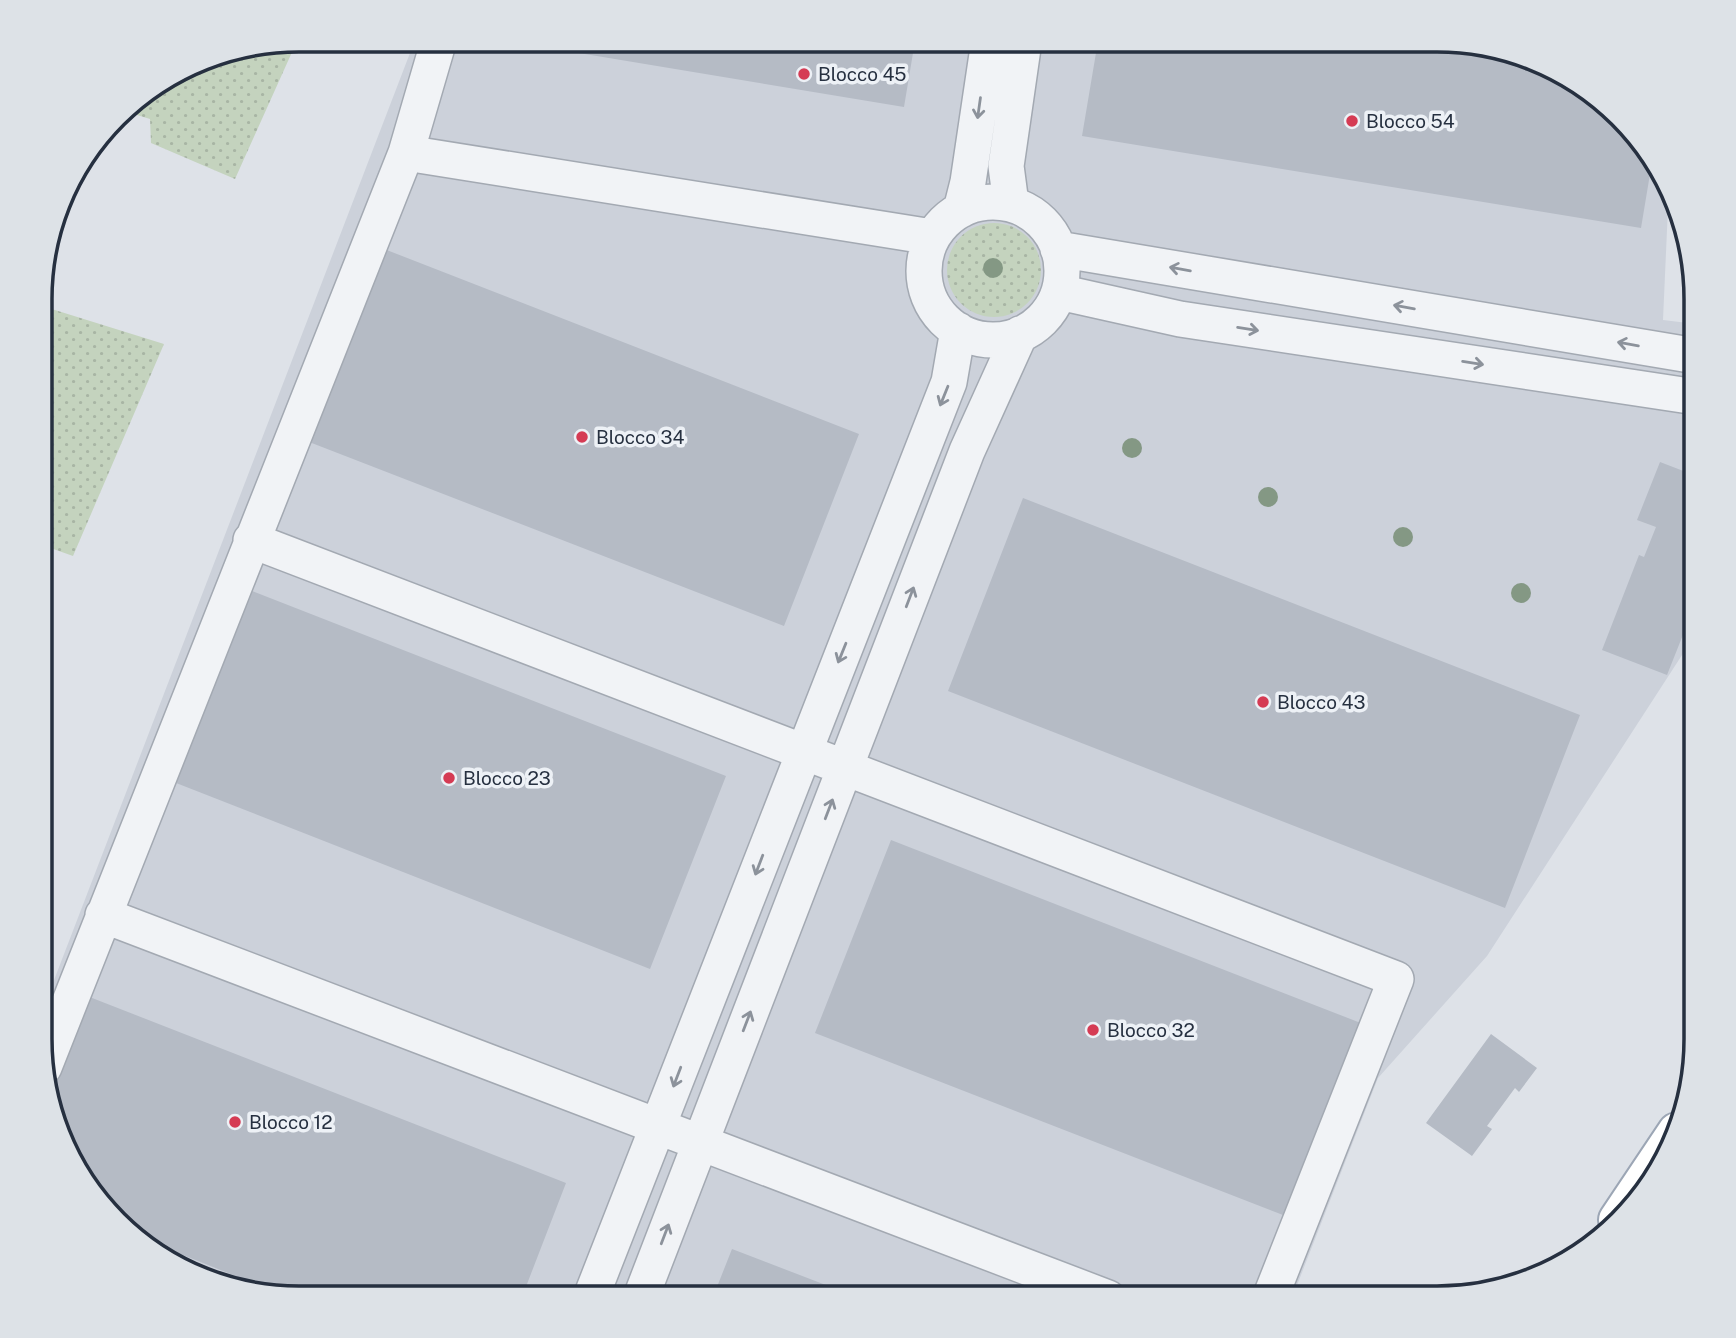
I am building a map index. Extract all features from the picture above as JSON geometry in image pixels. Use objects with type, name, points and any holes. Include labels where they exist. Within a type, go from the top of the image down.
[{"type":"lane","points":[[53,1044],[407,153],[436,52]]},
{"type":"lane","points":[[961,210],[968,182],[987,53]]},
{"type":"lane","points":[[1011,204],[1006,166],[1022,53]]},
{"type":"lane","points":[[407,153],[932,237]]},
{"type":"lane","points":[[989,201],[1011,204],[1032,214],[1048,229],[1058,249],[1062,271],[1059,292],[1048,312],[1020,334],[990,340],[967,335],[947,323],[932,305],[924,283],[924,259],[932,237],[947,219],[961,210],[989,201]]},
{"type":"lane","points":[[1058,249],[1684,354]]},
{"type":"lane","points":[[1059,292],[1180,318],[1684,395]]},
{"type":"lane","points":[[597,1285],[949,383],[958,330]]},
{"type":"lane","points":[[645,1285],[967,451],[1020,334]]},
{"type":"lane","points":[[251,540],[1396,979],[1275,1286]]},
{"type":"lane","points":[[103,915],[1076,1286]]},
{"type":"shaded area","points":[[410,52],[1453,53],[1485,57],[1531,71],[1574,94],[1611,125],[1633,149],[1658,190],[1668,213],[1663,320],[1684,323],[1684,653],[1487,956],[1378,1078],[1297,1286],[283,1285],[251,1281],[205,1267],[162,1244],[125,1213],[94,1176],[71,1133],[57,1087],[53,1055],[53,983]]},
{"type":"green space","points":[[292,52],[235,179],[151,143],[150,119],[136,115],[162,94],[190,78],[235,61]]},
{"type":"green space","points":[[994,223],[1012,227],[1027,237],[1037,252],[1041,270],[1037,288],[1027,303],[1012,313],[994,317],[976,313],[961,303],[951,288],[947,270],[951,252],[961,237],[976,227]]},
{"type":"green space","points":[[52,309],[164,344],[73,556],[52,549]]},
{"type":"building","name":"Blocco 45","points":[[575,52],[913,53],[904,107]]},
{"type":"building","name":"Blocco 54","points":[[1096,53],[1453,53],[1485,57],[1531,71],[1574,94],[1611,125],[1633,149],[1650,176],[1641,228],[1082,136]]},
{"type":"building","name":"Blocco 34","points":[[379,247],[859,434],[784,626],[304,440]]},
{"type":"building","points":[[1660,462],[1684,471],[1684,633],[1667,675],[1602,650],[1639,555],[1644,557],[1656,527],[1637,520]]},
{"type":"building","name":"Blocco 43","points":[[1023,498],[1580,715],[1505,908],[948,691]]},
{"type":"building","name":"Blocco 23","points":[[247,589],[726,776],[650,969],[171,781]]},
{"type":"building","name":"Blocco 32","points":[[891,840],[1371,1027],[1296,1220],[815,1033]]},
{"type":"building","name":"Blocco 12","points":[[87,996],[566,1183],[527,1285],[283,1285],[251,1281],[177,1253],[149,1235],[125,1213],[103,1189],[78,1148],[61,1103],[56,1076]]},
{"type":"building","points":[[1491,1034],[1537,1068],[1519,1092],[1515,1088],[1487,1126],[1492,1129],[1472,1156],[1426,1123]]},
{"type":"building","points":[[732,1249],[827,1285],[718,1285]]},
{"type":"place","name":"Blocco 45","points":[[804,74]]},
{"type":"place","name":"Blocco 54","points":[[1352,121]]},
{"type":"place","name":"Blocco 34","points":[[582,437]]},
{"type":"place","name":"Blocco 43","points":[[1263,702]]},
{"type":"place","name":"Blocco 23","points":[[449,778]]},
{"type":"place","name":"Blocco 32","points":[[1093,1030]]},
{"type":"place","name":"Blocco 12","points":[[235,1122]]}]
